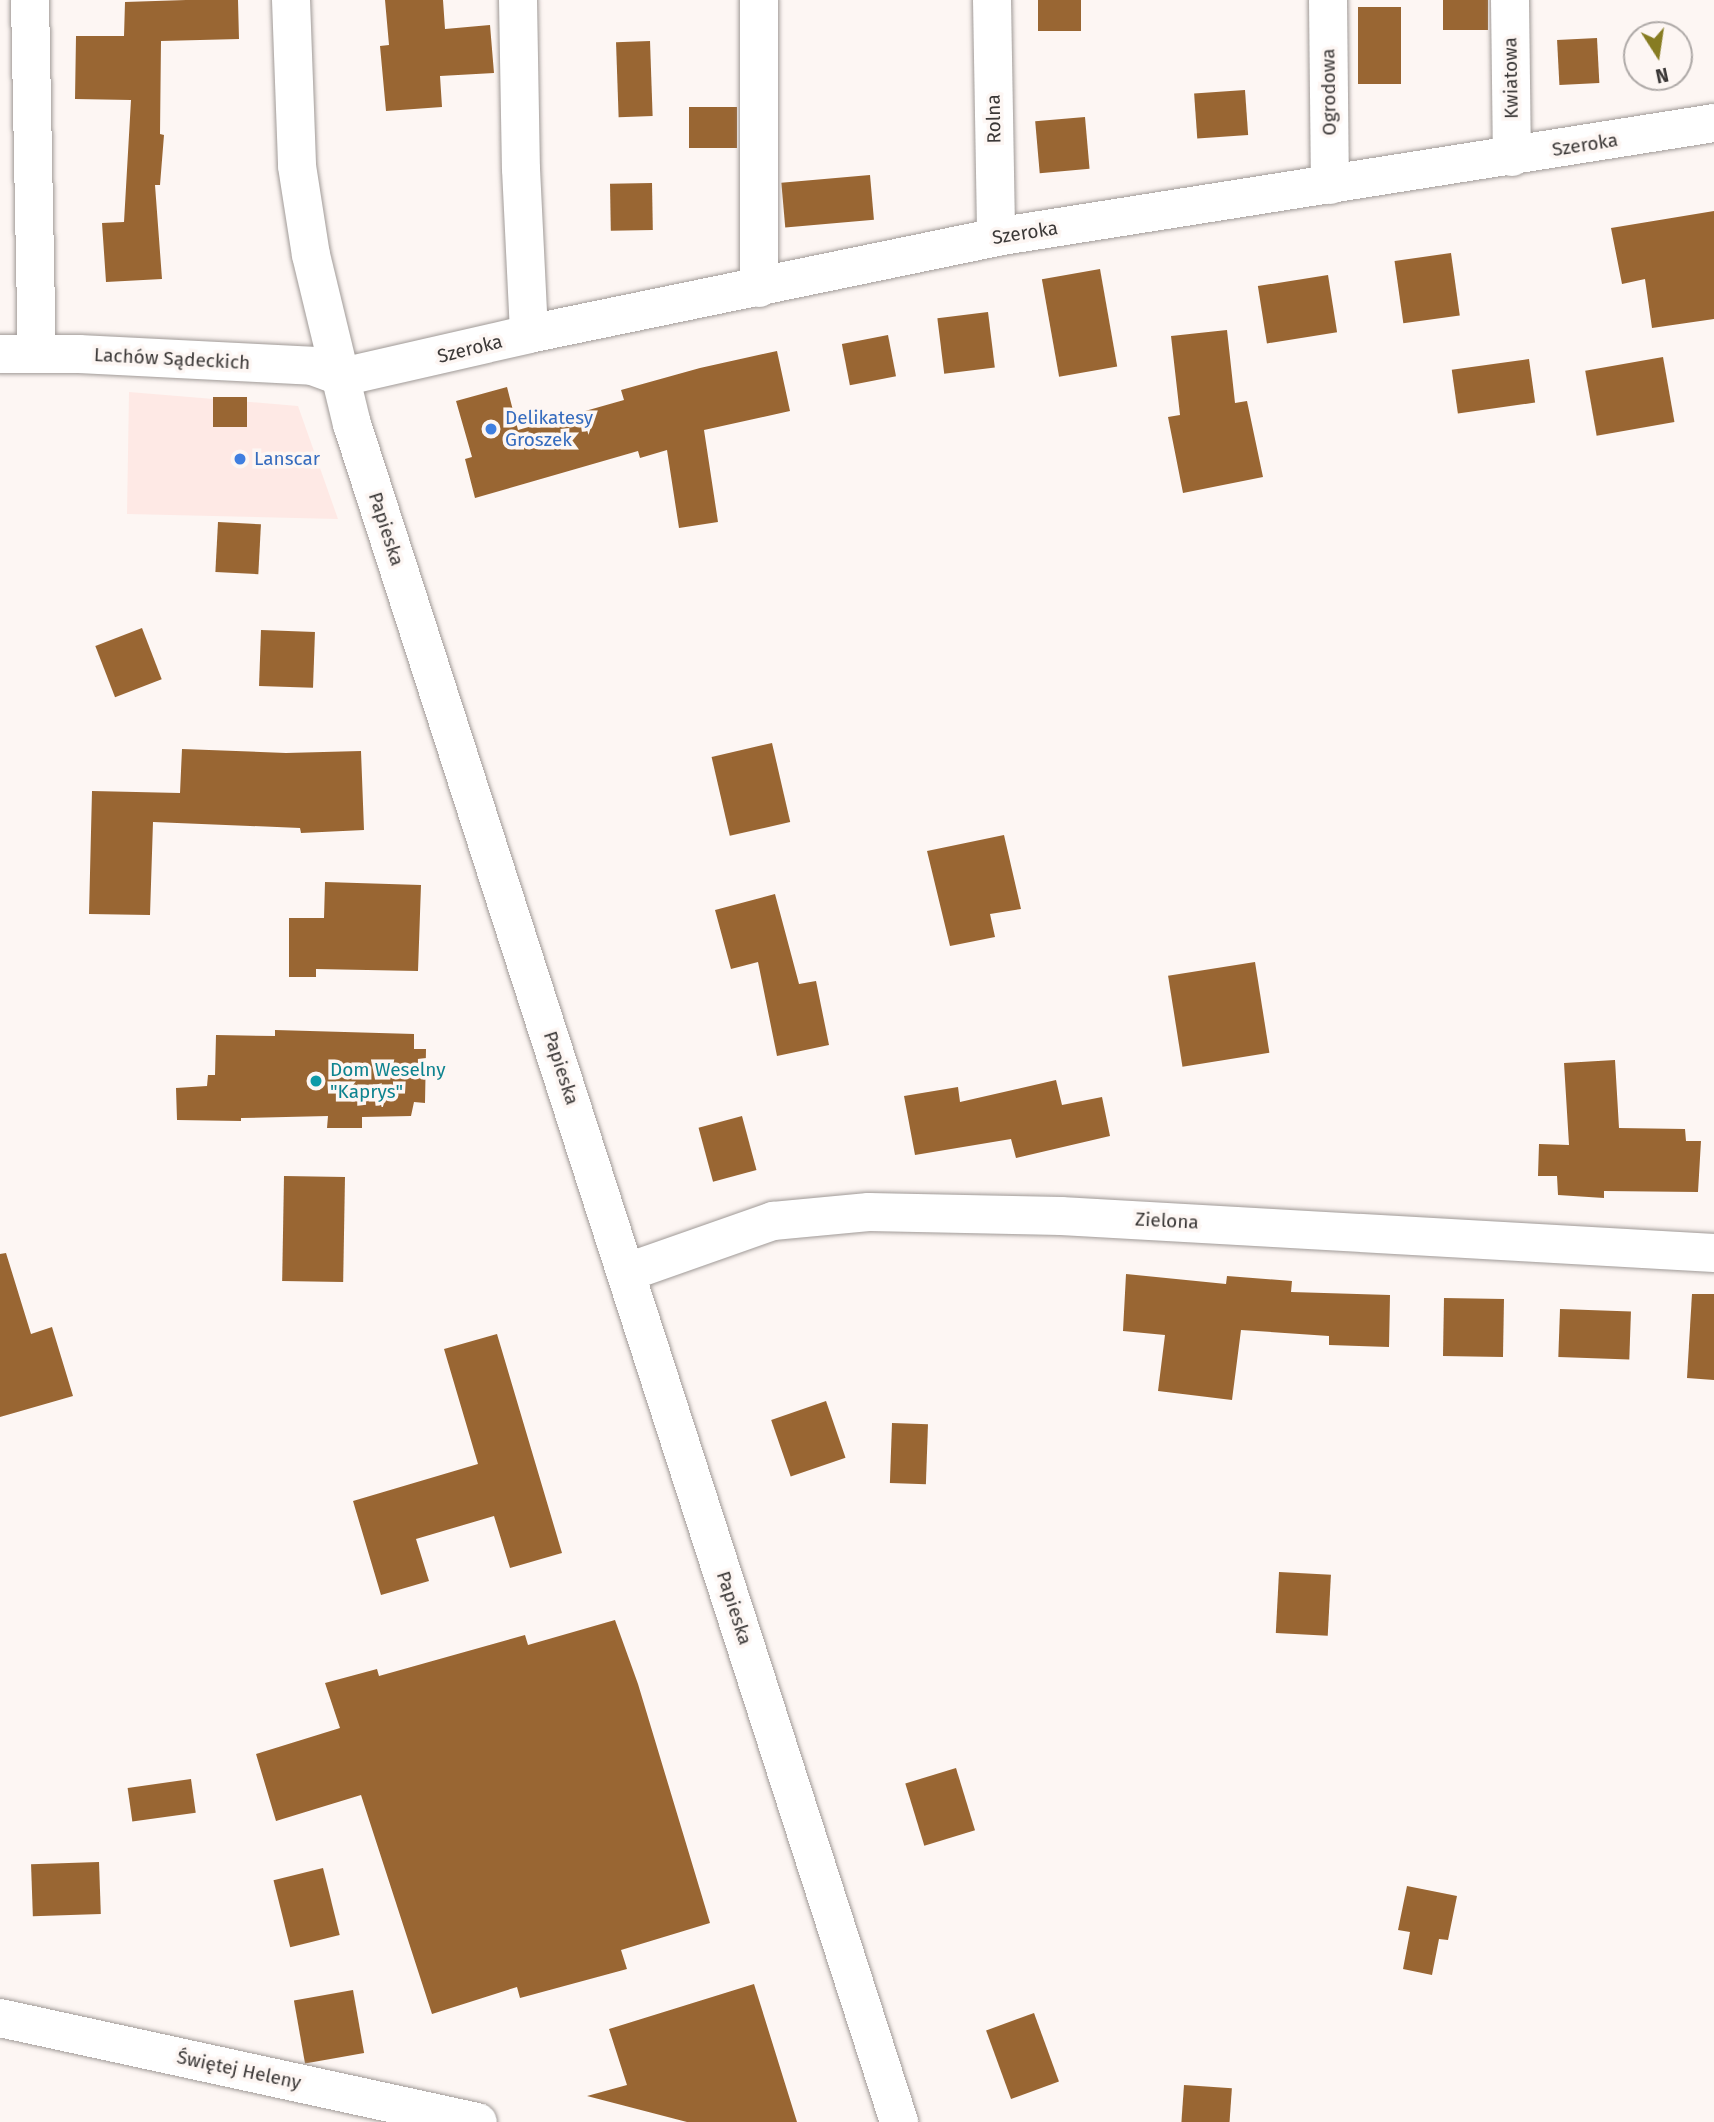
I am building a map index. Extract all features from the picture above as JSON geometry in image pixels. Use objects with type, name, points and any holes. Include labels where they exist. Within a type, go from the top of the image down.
[{"type":"street","points":[[18,354],[30,0]]},
{"type":"street","name":"Papieska","points":[[291,0],[297,166],[311,255],[352,424],[628,1272],[900,2122]]},
{"type":"street","points":[[518,0],[521,169],[529,334]]},
{"type":"street","points":[[759,0],[759,288]]},
{"type":"street","name":"Rolna","points":[[992,0],[996,237]]},
{"type":"street","name":"Ogrodowa","points":[[1328,0],[1331,185]]},
{"type":"street","name":"Kwiatowa","points":[[1510,0],[1512,157]]},
{"type":"street","name":"Szeroka","points":[[342,377],[529,334],[996,237],[1714,123]]},
{"type":"street","name":"Lachów Sądeckich","points":[[18,354],[312,366],[342,377]]},
{"type":"street","name":"Zielona","points":[[628,1272],[773,1221],[869,1212],[1061,1216],[1714,1253]]},
{"type":"street","name":"Świętej Heleny","points":[[0,2018],[478,2122]]},
{"type":"shaded area","points":[[129,392],[298,406],[338,519],[127,514]]},
{"type":"building","points":[[238,0],[239,39],[161,41],[160,134],[164,135],[160,185],[155,185],[162,279],[106,282],[102,223],[124,222],[131,100],[75,99],[76,36],[124,36],[125,2]]},
{"type":"building","points":[[385,0],[443,0],[445,29],[490,25],[494,73],[440,76],[442,107],[386,111],[380,46],[389,45]]},
{"type":"building","points":[[1038,0],[1081,0],[1081,31],[1038,31]]},
{"type":"building","points":[[1443,0],[1488,0],[1488,30],[1443,30]]},
{"type":"building","points":[[1358,7],[1401,7],[1401,84],[1358,84]]},
{"type":"building","points":[[1597,38],[1599,83],[1559,85],[1557,40]]},
{"type":"building","points":[[650,41],[653,116],[619,117],[616,42]]},
{"type":"building","points":[[1245,90],[1248,135],[1197,138],[1194,94]]},
{"type":"building","points":[[689,107],[737,107],[737,148],[689,148]]},
{"type":"building","points":[[1085,117],[1090,169],[1040,173],[1035,121]]},
{"type":"building","points":[[870,175],[874,220],[785,228],[781,183]]},
{"type":"building","points":[[652,183],[653,230],[611,231],[610,184]]},
{"type":"building","points":[[1714,211],[1714,319],[1652,328],[1645,279],[1622,284],[1611,228]]},
{"type":"building","points":[[1451,253],[1460,315],[1403,323],[1395,261]]},
{"type":"building","points":[[1100,269],[1117,366],[1059,377],[1042,279]]},
{"type":"building","points":[[1328,275],[1337,332],[1267,343],[1258,286]]},
{"type":"building","points":[[988,312],[995,368],[944,374],[937,318]]},
{"type":"building","points":[[1227,330],[1235,403],[1247,401],[1263,477],[1183,493],[1168,417],[1180,415],[1171,336]]},
{"type":"building","points":[[888,335],[896,376],[850,385],[842,344]]},
{"type":"building","points":[[777,351],[790,411],[704,430],[718,522],[679,528],[667,450],[640,458],[638,451],[475,498],[465,459],[472,457],[456,401],[507,387],[518,430],[624,400],[621,390],[700,368]]},
{"type":"building","points":[[1663,357],[1674,422],[1597,436],[1585,371]]},
{"type":"building","points":[[1529,359],[1535,403],[1458,413],[1452,370]]},
{"type":"building","points":[[213,397],[247,397],[247,427],[213,427]]},
{"type":"building","points":[[218,522],[261,524],[258,574],[215,572]]},
{"type":"building","points":[[142,628],[162,679],[115,697],[95,646]]},
{"type":"building","points":[[261,630],[315,632],[313,688],[259,686]]},
{"type":"building","points":[[772,743],[790,822],[730,836],[712,757]]},
{"type":"building","points":[[182,749],[286,753],[361,751],[364,830],[301,833],[300,828],[153,822],[150,915],[89,914],[92,791],[180,793]]},
{"type":"building","points":[[1004,835],[1021,909],[990,914],[995,937],[950,946],[927,851]]},
{"type":"building","points":[[325,882],[421,885],[418,971],[316,969],[316,977],[289,977],[289,918],[324,918]]},
{"type":"building","points":[[775,894],[799,984],[816,981],[829,1045],[777,1056],[758,962],[731,969],[715,910]]},
{"type":"building","points":[[1255,962],[1269,1053],[1182,1067],[1168,976]]},
{"type":"building","name":"Dom Weselny \"Kaprys\"","points":[[275,1030],[414,1034],[414,1049],[426,1049],[425,1103],[414,1102],[411,1116],[362,1117],[362,1128],[327,1128],[328,1116],[241,1118],[241,1121],[177,1120],[176,1088],[207,1086],[208,1075],[215,1075],[216,1035],[275,1036]]},
{"type":"building","points":[[1615,1060],[1619,1128],[1685,1129],[1686,1141],[1701,1141],[1698,1192],[1604,1191],[1604,1198],[1558,1195],[1557,1176],[1538,1176],[1539,1144],[1569,1145],[1564,1063]]},
{"type":"building","points":[[1056,1080],[1062,1105],[1102,1097],[1110,1136],[1016,1158],[1011,1139],[915,1155],[904,1096],[958,1087],[960,1102]]},
{"type":"building","points":[[742,1116],[756,1170],[713,1182],[699,1128]]},
{"type":"building","points":[[284,1176],[345,1177],[343,1282],[282,1281]]},
{"type":"building","points":[[6,1253],[31,1334],[52,1327],[73,1396],[0,1417],[0,1254]]},
{"type":"building","points":[[1126,1274],[1226,1284],[1227,1276],[1292,1281],[1291,1292],[1390,1295],[1389,1347],[1329,1345],[1329,1336],[1241,1330],[1232,1400],[1158,1391],[1165,1335],[1123,1331]]},
{"type":"building","points":[[1692,1294],[1714,1294],[1714,1380],[1687,1378]]},
{"type":"building","points":[[1444,1298],[1504,1299],[1503,1357],[1443,1356]]},
{"type":"building","points":[[1560,1309],[1631,1311],[1629,1359],[1558,1357]]},
{"type":"building","points":[[497,1334],[562,1553],[510,1568],[494,1516],[416,1539],[429,1581],[381,1595],[353,1501],[478,1464],[444,1349]]},
{"type":"building","points":[[826,1401],[846,1458],[791,1477],[771,1420]]},
{"type":"building","points":[[892,1423],[928,1424],[926,1484],[890,1483]]},
{"type":"building","points":[[1279,1572],[1331,1575],[1328,1636],[1276,1633]]},
{"type":"building","points":[[615,1620],[638,1684],[710,1923],[621,1950],[627,1969],[520,1998],[517,1987],[432,2014],[361,1795],[276,1821],[256,1754],[340,1728],[325,1683],[377,1669],[379,1676],[525,1635],[528,1645]]},
{"type":"building","points":[[956,1768],[975,1830],[924,1846],[905,1783]]},
{"type":"building","points":[[191,1779],[196,1813],[132,1822],[128,1788]]},
{"type":"building","points":[[99,1862],[101,1914],[33,1916],[31,1864]]},
{"type":"building","points":[[323,1868],[340,1935],[290,1947],[274,1880]]},
{"type":"building","points":[[1407,1886],[1457,1896],[1448,1940],[1439,1939],[1432,1975],[1403,1969],[1410,1932],[1398,1930]]},
{"type":"building","points":[[754,1984],[797,2122],[687,2122],[587,2096],[627,2085],[609,2029]]},
{"type":"building","points":[[353,1990],[364,2053],[305,2063],[294,2000]]},
{"type":"building","points":[[1034,2013],[1059,2082],[1011,2099],[986,2030]]},
{"type":"building","points":[[1184,2085],[1232,2088],[1230,2122],[1181,2122]]},
{"type":"place","name":"Delikatesy Groszek","points":[[491,429]]},
{"type":"place","name":"Lanscar","points":[[240,459]]},
{"type":"place","name":"Dom Weselny \"Kaprys\"","points":[[316,1081]]}]
